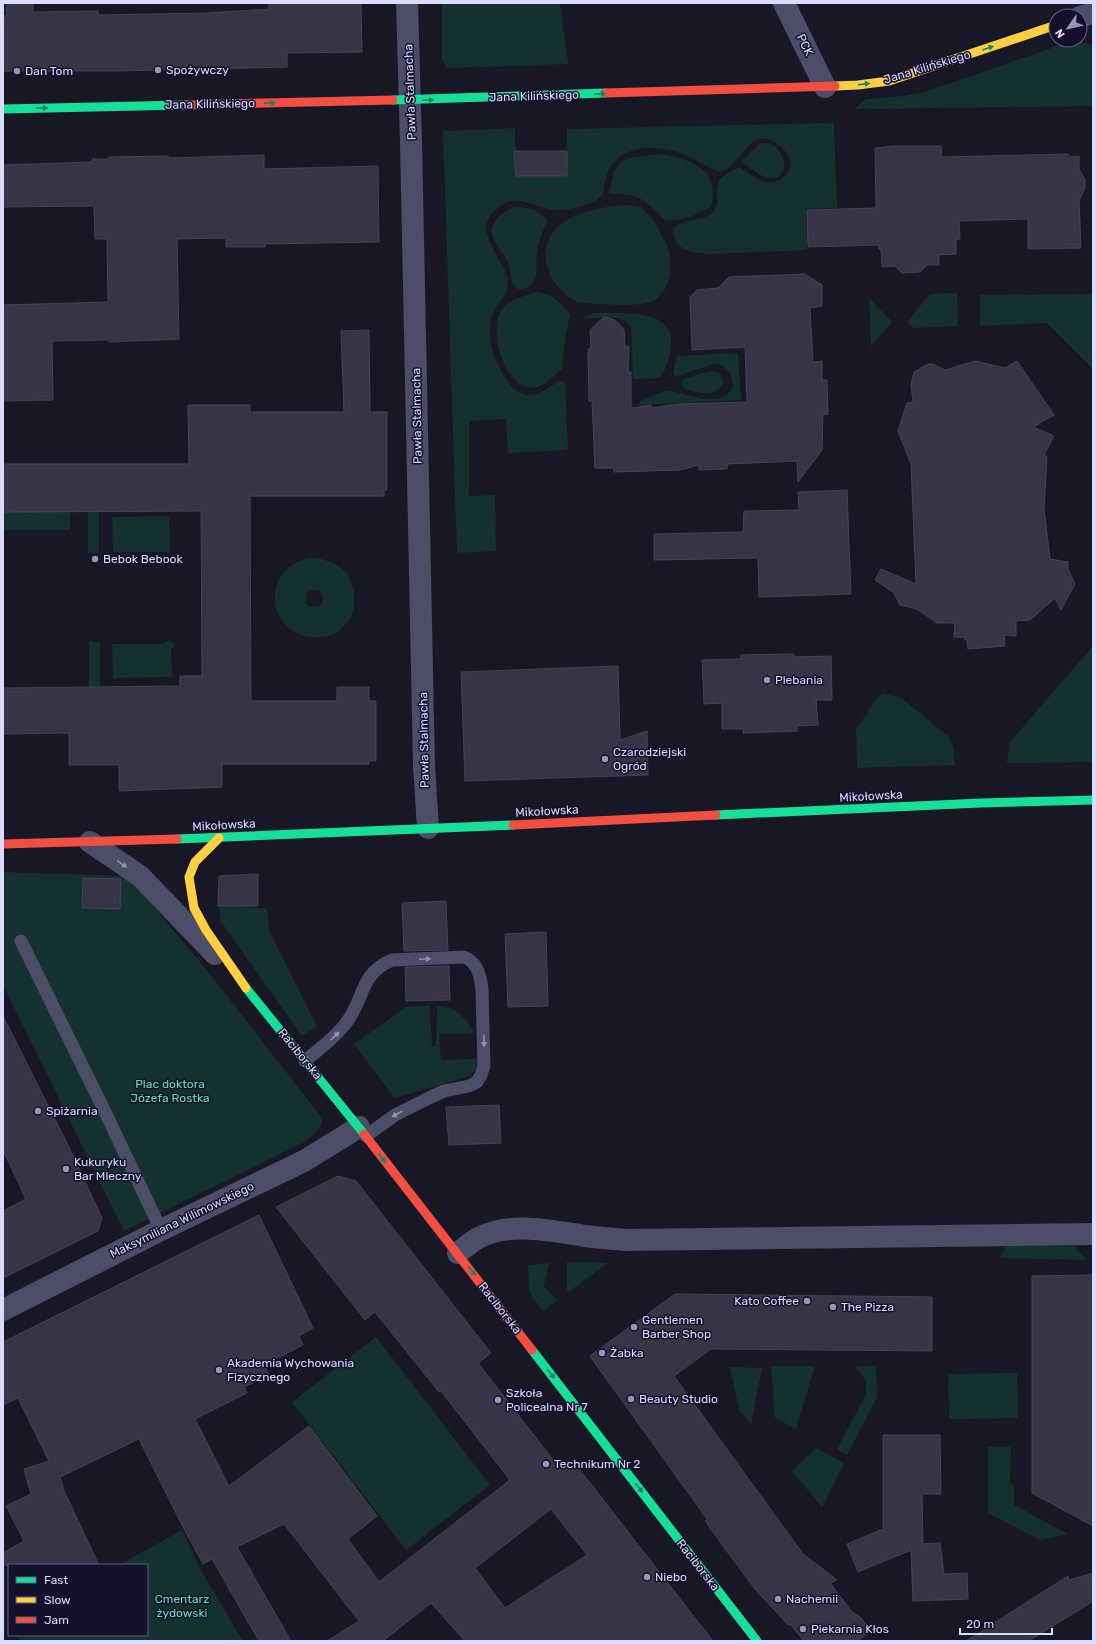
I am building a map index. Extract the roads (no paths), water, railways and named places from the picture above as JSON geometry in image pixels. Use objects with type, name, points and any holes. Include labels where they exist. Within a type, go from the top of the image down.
[{"type":"street","name":"Pawła Stalmacha","points":[[407,3],[424,766],[428,828]]},
{"type":"street","name":"PCK","points":[[784,3],[825,87]]},
{"type":"street","name":"Jana Kilińskiego","points":[[3,109],[410,100],[858,85],[889,81],[1048,28]]},
{"type":"street","name":"Mikołowska","points":[[3,844],[219,838],[981,803],[1093,800]]},
{"type":"street","name":"Raciborska","points":[[219,838],[195,862],[189,877],[194,908],[206,930],[240,979],[458,1253],[757,1641]]},
{"type":"street","name":"Raciborska","points":[[90,842],[140,876],[240,979]]},
{"type":"street","name":"Maksymiliana Wilimowskiego","points":[[3,1310],[161,1230],[362,1132]]},
{"type":"street","points":[[458,1253],[477,1239],[494,1232],[511,1229],[559,1231],[592,1237],[626,1240],[1093,1234]]},
{"type":"lane","points":[[21,941],[105,1111],[161,1230]]},
{"type":"lane","points":[[305,1061],[336,1034],[347,1022],[371,974],[384,964],[392,960],[464,957],[470,959],[475,965],[482,990],[484,1066],[477,1082],[469,1086],[444,1092],[362,1132]]},
{"type":"place","name":"Spożywczy","points":[[158,70]]},
{"type":"place","name":"Dan Tom","points":[[17,71]]},
{"type":"place","name":"Bebok Bebook","points":[[95,559]]},
{"type":"place","name":"Plebania","points":[[767,680]]},
{"type":"place","name":"Czarodziejski Ogród","points":[[605,759]]},
{"type":"place","name":"Spiżarnia","points":[[38,1111]]},
{"type":"place","name":"Kukuryku Bar Mleczny","points":[[66,1169]]},
{"type":"place","name":"Kato Coffee","points":[[807,1301]]},
{"type":"place","name":"The Pizza","points":[[833,1307]]},
{"type":"place","name":"Gentlemen Barber Shop","points":[[634,1327]]},
{"type":"place","name":"Żabka","points":[[602,1353]]},
{"type":"place","name":"Akademia Wychowania Fizycznego","points":[[219,1370]]},
{"type":"place","name":"Beauty Studio","points":[[631,1399]]},
{"type":"place","name":"Szkoła Policealna Nr 7","points":[[498,1400]]},
{"type":"place","name":"Technikum Nr 2","points":[[546,1464]]},
{"type":"place","name":"Niebo","points":[[647,1577]]},
{"type":"place","name":"Nachemii","points":[[778,1599]]},
{"type":"place","name":"Piekarnia Kłos","points":[[803,1629]]},
{"type":"park label","name":"Plac doktora Józefa Rostka","points":[[170,1091]]},
{"type":"park label","name":"Cmentarz żydowski","points":[[182,1606]]}]
